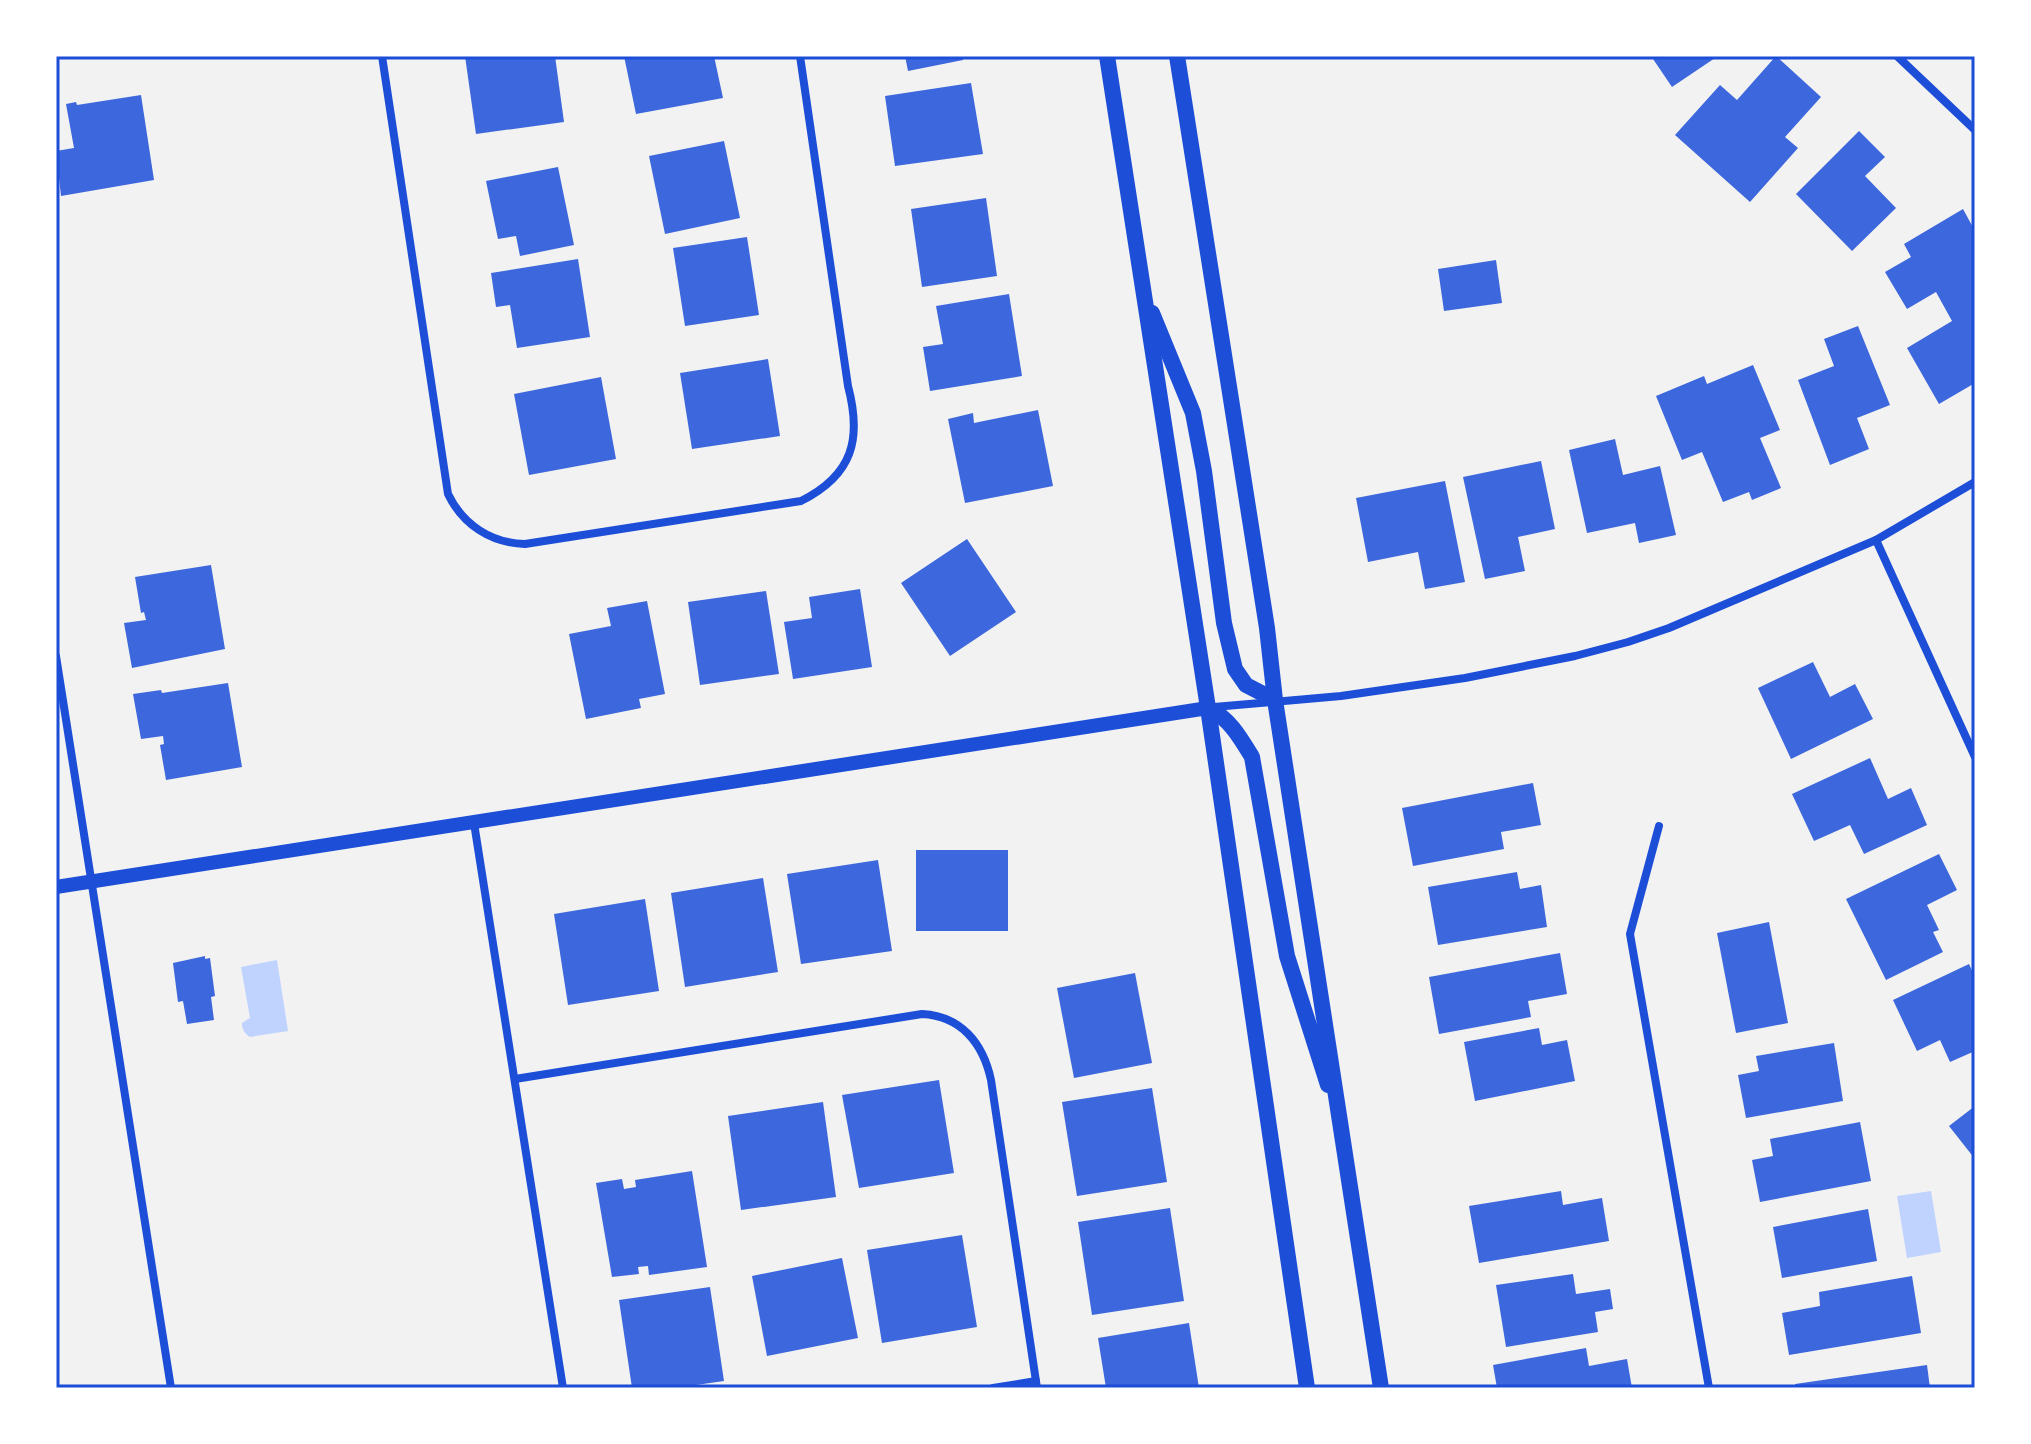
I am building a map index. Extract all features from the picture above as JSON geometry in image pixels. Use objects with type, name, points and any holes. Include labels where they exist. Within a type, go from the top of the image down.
[{"type":"main road","points":[[1107,56],[1208,708],[1307,1388]]},
{"type":"main road","points":[[1177,56],[1381,1388]]},
{"type":"main road","points":[[1140,282],[1193,413],[1204,471],[1224,623],[1235,669],[1246,685],[1275,700]]},
{"type":"main road","points":[[1208,708],[1222,714],[1252,757],[1287,956],[1317,1055],[1340,1116]]},
{"type":"street","points":[[382,56],[448,494],[458,512],[478,530],[501,541],[525,544],[801,501],[819,493],[834,479],[852,450],[856,434],[855,411],[848,386],[800,56]]},
{"type":"street","points":[[1897,56],[1975,130]]},
{"type":"street","points":[[56,887],[1208,708],[1350,695],[1528,667],[1615,646],[1669,628],[1876,540],[1975,482]]},
{"type":"street","points":[[1876,540],[1975,757]]},
{"type":"street","points":[[56,656],[171,1388]]},
{"type":"street","points":[[474,823],[563,1388]]},
{"type":"street","points":[[1659,826],[1630,934],[1709,1388]]},
{"type":"street","points":[[515,1079],[912,1015],[933,1015],[950,1021],[970,1035],[987,1063],[1036,1385],[993,1388]]},
{"type":"water","points":[[277,960],[288,1031],[250,1037],[242,1025],[250,1018],[241,967]]},
{"type":"water","points":[[1931,1191],[1941,1252],[1907,1258],[1897,1196]]},
{"type":"building","points":[[465,56],[555,56],[564,122],[476,134]]},
{"type":"building","points":[[624,56],[714,56],[723,98],[636,114]]},
{"type":"building","points":[[905,56],[963,56],[963,60],[908,71]]},
{"type":"building","points":[[1651,56],[1718,56],[1672,87]]},
{"type":"building","points":[[1776,56],[1821,97],[1785,137],[1798,148],[1750,202],[1675,135],[1720,85],[1737,100]]},
{"type":"building","points":[[971,83],[983,154],[895,166],[885,96]]},
{"type":"building","points":[[141,95],[154,180],[61,196],[56,151],[74,148],[66,104]]},
{"type":"building","points":[[1859,131],[1885,157],[1865,176],[1896,208],[1852,251],[1796,194]]},
{"type":"building","points":[[724,141],[740,218],[665,234],[649,156]]},
{"type":"building","points":[[558,167],[574,245],[520,256],[516,236],[498,239],[486,181]]},
{"type":"building","points":[[986,198],[997,276],[922,287],[911,209]]},
{"type":"building","points":[[1963,209],[1975,231],[1975,383],[1939,404],[1907,348],[1952,321],[1936,292],[1907,309],[1885,272],[1911,257],[1904,244]]},
{"type":"building","points":[[747,237],[759,315],[685,326],[673,248]]},
{"type":"building","points":[[578,259],[590,337],[517,348],[510,305],[496,307],[491,273]]},
{"type":"building","points":[[1496,260],[1502,303],[1444,311],[1438,269]]},
{"type":"building","points":[[1009,294],[1022,376],[930,391],[923,347],[943,344],[936,306]]},
{"type":"building","points":[[1858,326],[1890,405],[1857,418],[1869,449],[1830,465],[1798,380],[1834,366],[1824,339]]},
{"type":"building","points":[[768,359],[780,436],[692,449],[680,373]]},
{"type":"building","points":[[1753,365],[1780,430],[1760,438],[1781,488],[1752,500],[1749,492],[1723,502],[1702,452],[1682,460],[1656,396],[1704,376],[1707,384]]},
{"type":"building","points":[[601,377],[616,459],[529,475],[514,394]]},
{"type":"building","points":[[1038,410],[1053,486],[965,503],[948,419],[973,413],[974,423]]},
{"type":"building","points":[[1615,439],[1623,475],[1660,466],[1676,535],[1639,543],[1635,523],[1587,533],[1569,450]]},
{"type":"building","points":[[1541,461],[1555,529],[1518,537],[1525,571],[1485,579],[1463,477]]},
{"type":"building","points":[[1445,481],[1465,582],[1425,589],[1418,552],[1368,562],[1356,498]]},
{"type":"building","points":[[967,539],[1016,612],[950,656],[901,583]]},
{"type":"building","points":[[211,565],[225,649],[132,668],[124,623],[146,620],[144,612],[141,613],[135,577]]},
{"type":"building","points":[[860,589],[872,667],[793,679],[784,622],[812,618],[809,597]]},
{"type":"building","points":[[766,591],[779,674],[700,685],[688,602]]},
{"type":"building","points":[[647,601],[665,694],[639,699],[641,708],[586,719],[569,634],[611,626],[607,608]]},
{"type":"building","points":[[1813,662],[1830,697],[1855,684],[1873,719],[1791,759],[1758,688]]},
{"type":"building","points":[[228,683],[242,767],[166,780],[160,745],[164,744],[163,736],[141,739],[133,694]]},
{"type":"building","points":[[1870,758],[1888,799],[1911,788],[1927,825],[1864,854],[1850,825],[1814,841],[1792,794]]},
{"type":"building","points":[[1533,783],[1541,825],[1501,832],[1504,849],[1413,866],[1402,808]]},
{"type":"building","points":[[916,850],[1008,850],[1008,931],[916,931]]},
{"type":"building","points":[[1939,854],[1957,890],[1927,905],[1939,930],[1933,932],[1943,952],[1886,980],[1846,899]]},
{"type":"building","points":[[878,860],[892,951],[801,964],[787,874]]},
{"type":"building","points":[[1517,872],[1520,889],[1541,885],[1547,927],[1438,945],[1428,887]]},
{"type":"building","points":[[763,878],[778,972],[685,987],[671,893]]},
{"type":"building","points":[[645,899],[659,991],[568,1005],[554,914]]},
{"type":"building","points":[[1769,922],[1788,1023],[1736,1033],[1717,933]]},
{"type":"building","points":[[1560,953],[1567,994],[1528,1001],[1531,1017],[1439,1034],[1429,977]]},
{"type":"building","points":[[205,956],[205,959],[210,958],[215,996],[211,997],[214,1020],[187,1024],[183,1001],[178,1002],[173,963]]},
{"type":"building","points":[[1969,964],[1975,977],[1975,1051],[1950,1062],[1940,1040],[1917,1051],[1893,1000]]},
{"type":"building","points":[[1135,973],[1152,1063],[1074,1078],[1057,988]]},
{"type":"building","points":[[1539,1028],[1542,1045],[1567,1040],[1575,1081],[1475,1101],[1464,1042]]},
{"type":"building","points":[[1834,1043],[1843,1101],[1746,1118],[1738,1075],[1759,1071],[1756,1056]]},
{"type":"building","points":[[939,1080],[954,1173],[859,1188],[842,1095]]},
{"type":"building","points":[[1152,1088],[1167,1182],[1077,1196],[1062,1102]]},
{"type":"building","points":[[823,1102],[836,1197],[741,1210],[728,1116]]},
{"type":"building","points":[[1975,1106],[1975,1159],[1949,1126]]},
{"type":"building","points":[[1860,1122],[1871,1181],[1760,1202],[1752,1160],[1773,1156],[1770,1139]]},
{"type":"building","points":[[692,1171],[707,1267],[649,1275],[648,1266],[638,1267],[639,1274],[612,1277],[596,1183],[622,1179],[624,1189],[636,1187],[635,1180]]},
{"type":"building","points":[[1561,1191],[1563,1205],[1602,1198],[1609,1241],[1479,1263],[1469,1206]]},
{"type":"building","points":[[1170,1208],[1184,1301],[1092,1315],[1078,1222]]},
{"type":"building","points":[[1868,1209],[1877,1261],[1782,1278],[1773,1227]]},
{"type":"building","points":[[962,1235],[977,1327],[882,1343],[867,1250]]},
{"type":"building","points":[[842,1258],[858,1338],[767,1356],[752,1276]]},
{"type":"building","points":[[1573,1274],[1576,1294],[1610,1289],[1613,1309],[1595,1312],[1598,1332],[1506,1347],[1496,1285]]},
{"type":"building","points":[[1912,1276],[1921,1333],[1789,1355],[1782,1313],[1820,1306],[1819,1292]]},
{"type":"building","points":[[710,1287],[724,1381],[675,1388],[632,1388],[619,1300]]},
{"type":"building","points":[[1189,1323],[1199,1388],[1106,1388],[1098,1338]]},
{"type":"building","points":[[1586,1348],[1589,1366],[1627,1359],[1632,1388],[1497,1388],[1493,1365]]},
{"type":"building","points":[[1927,1365],[1930,1388],[1796,1388],[1795,1384]]}]
